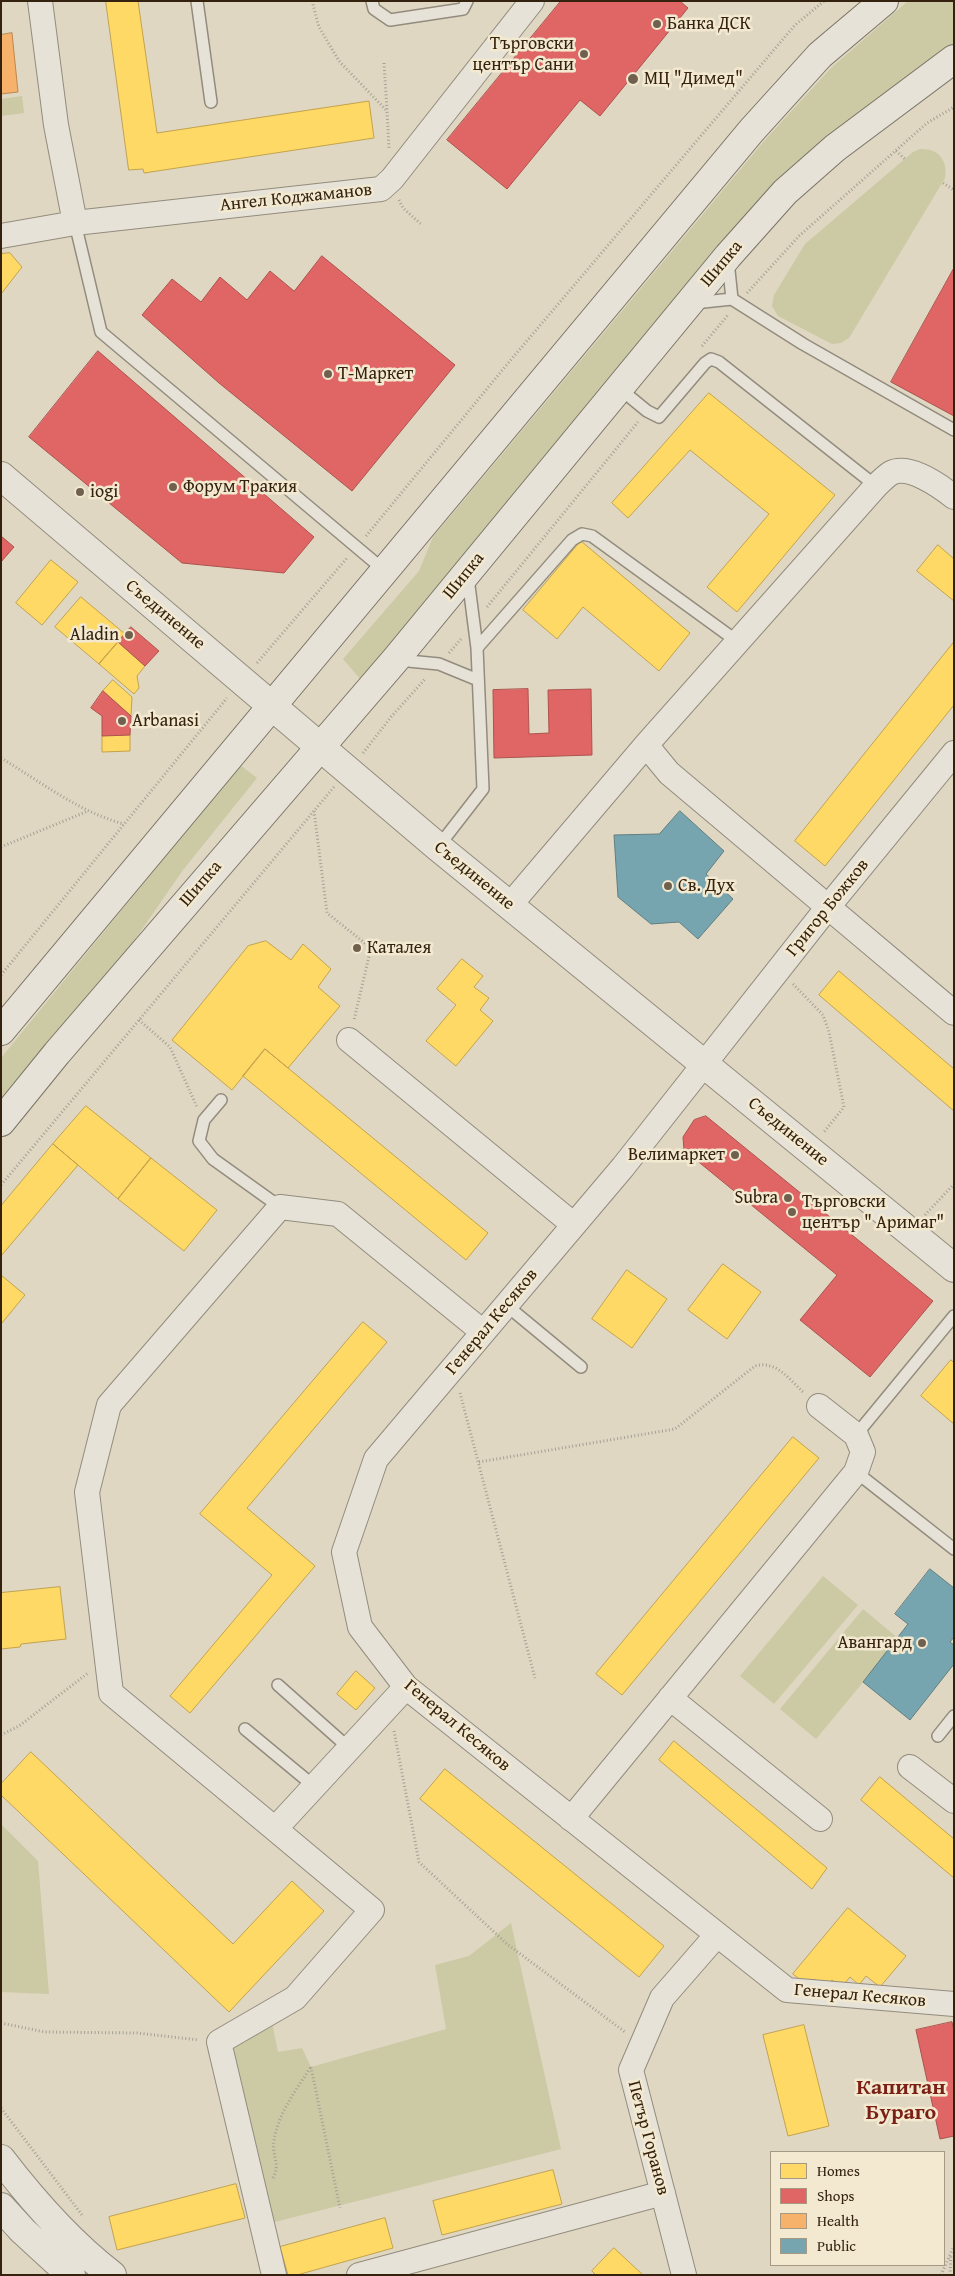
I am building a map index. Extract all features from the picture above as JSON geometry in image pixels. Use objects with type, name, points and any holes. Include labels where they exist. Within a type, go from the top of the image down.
[{"type":"main road","points":[[1,1031],[273,707],[544,378],[775,104],[820,55],[884,1]]},
{"type":"main road","name":"Шипка","points":[[1,1122],[57,1053],[396,659],[688,304],[785,192],[835,148],[954,59]]},
{"type":"main road","name":"Съединение","points":[[1,476],[438,847],[954,1268]]},
{"type":"main road","points":[[1,2159],[36,2204],[91,2259],[112,2275]]},
{"type":"main road","points":[[1,2208],[71,2275]]},
{"type":"street","points":[[40,1],[56,125],[75,223]]},
{"type":"street","name":"Ангел Коджаманов","points":[[1,236],[75,223],[381,189],[392,179],[526,3]]},
{"type":"street","points":[[510,905],[646,745],[876,486],[890,473],[904,470],[938,484],[954,497]]},
{"type":"street","points":[[646,745],[669,773],[954,1013]]},
{"type":"street","name":"Григор Божков","points":[[704,1064],[828,907],[954,754]]},
{"type":"street","points":[[349,1040],[574,1225]]},
{"type":"street","name":"Генерал Кесяков","points":[[704,1064],[623,1167],[376,1459],[344,1552],[360,1628],[406,1688],[716,1936],[787,1990],[954,2004]]},
{"type":"street","points":[[274,2275],[220,2042],[295,1998],[372,1910],[110,1693],[87,1492],[108,1405],[280,1207],[338,1214],[483,1332]]},
{"type":"street","points":[[571,1819],[856,1472],[863,1452],[856,1435],[819,1406]]},
{"type":"street","points":[[275,1829],[406,1688]]},
{"type":"street","points":[[670,1698],[820,1819]]},
{"type":"street","points":[[910,1766],[954,1801]]},
{"type":"street","name":"Петър Горанов","points":[[684,2275],[631,2070],[662,1998],[716,1936]]},
{"type":"street","points":[[359,2275],[662,2193]]},
{"type":"lane","points":[[196,1],[211,102]]},
{"type":"lane","points":[[372,1],[374,9],[390,20],[463,9],[467,1]]},
{"type":"lane","points":[[75,223],[101,332],[385,571]]},
{"type":"lane","points":[[728,256],[735,301]]},
{"type":"lane","points":[[688,304],[735,301],[802,344],[954,430]]},
{"type":"lane","points":[[619,388],[647,411],[659,417],[705,363],[711,359],[719,362],[876,486]]},
{"type":"lane","points":[[477,648],[572,540],[582,534],[592,536],[738,642]]},
{"type":"lane","points":[[438,847],[483,789],[477,648],[472,625],[467,572]]},
{"type":"lane","points":[[396,659],[439,664],[478,680]]},
{"type":"lane","points":[[221,1100],[204,1120],[200,1141],[213,1159],[280,1207]]},
{"type":"lane","points":[[506,1305],[581,1367]]},
{"type":"lane","points":[[856,1435],[954,1316]]},
{"type":"lane","points":[[856,1472],[954,1549]]},
{"type":"lane","points":[[278,1685],[350,1749]]},
{"type":"lane","points":[[938,1736],[954,1716]]},
{"type":"lane","points":[[245,1729],[315,1787]]},
{"type":"path","points":[[312,1],[319,27],[339,61],[387,110]]},
{"type":"path","points":[[1,975],[242,681],[356,548],[509,362],[795,25],[824,1]]},
{"type":"path","points":[[384,63],[392,179],[403,208],[422,225]]},
{"type":"path","points":[[696,354],[735,301],[799,236],[927,123],[954,107]]},
{"type":"path","points":[[896,151],[905,159]]},
{"type":"path","points":[[943,183],[954,190]]},
{"type":"path","points":[[1,1185],[313,810],[348,771],[391,717],[472,625],[647,411]]},
{"type":"path","points":[[1,758],[102,818],[124,824]]},
{"type":"path","points":[[313,810],[327,913],[371,948],[349,1040]]},
{"type":"path","points":[[1,848],[89,811]]},
{"type":"path","points":[[779,969],[823,1015],[830,1032],[844,1107],[810,1149]]},
{"type":"path","points":[[139,1020],[170,1047],[204,1120]]},
{"type":"path","points":[[910,1232],[954,1184]]},
{"type":"path","points":[[479,1462],[675,1429],[755,1366],[765,1364],[774,1366],[819,1406]]},
{"type":"path","points":[[453,1368],[535,1678]]},
{"type":"path","points":[[1,1735],[19,1726],[106,1658]]},
{"type":"path","points":[[382,1715],[396,1734],[419,1862],[507,1944],[641,2045]]},
{"type":"path","points":[[1,2023],[45,2032],[137,2033],[220,2042]]},
{"type":"path","points":[[256,2198],[263,2196],[278,2170],[273,2142],[282,2112],[311,2067],[340,2208]]},
{"type":"path","points":[[1,2108],[84,2218]]},
{"type":"path","points":[[945,2265],[954,2246]]},
{"type":"path","points":[[950,2275],[951,2251]]},
{"type":"green space","points":[[908,1],[954,1],[954,46],[832,134],[361,680],[343,659],[419,571],[433,537],[765,140],[831,68]]},
{"type":"green space","points":[[22,96],[24,113],[1,116],[1,99]]},
{"type":"green space","points":[[927,149],[941,157],[945,166],[945,178],[849,338],[841,343],[832,344],[778,316],[772,306],[774,295],[805,244],[913,152]]},
{"type":"green space","points":[[240,765],[257,778],[183,870],[118,964],[1,1103],[1,1058]]},
{"type":"green space","points":[[823,1576],[858,1605],[774,1704],[740,1676]]},
{"type":"green space","points":[[863,1609],[899,1639],[816,1739],[780,1709]]},
{"type":"green space","points":[[1,1824],[38,1861],[49,1994],[1,1992]]},
{"type":"green space","points":[[511,1923],[561,2149],[271,2223],[225,2042],[271,2018],[278,2052],[302,2048],[311,2067],[446,2029],[435,1965],[469,1956]]},
{"type":"building: Homes","points":[[106,1],[138,1],[157,133],[369,101],[374,138],[144,173],[143,169],[129,170]]},
{"type":"building: Homes","points":[[10,253],[22,267],[1,294],[1,254]]},
{"type":"building: Homes","points":[[709,393],[835,495],[737,612],[707,587],[769,514],[690,450],[628,518],[612,503]]},
{"type":"building: Homes","points":[[581,541],[690,633],[659,671],[583,607],[557,639],[523,610]]},
{"type":"building: Homes","points":[[938,545],[954,559],[954,601],[917,571]]},
{"type":"building: Homes","points":[[51,560],[78,582],[42,625],[16,603]]},
{"type":"building: Homes","points":[[81,597],[125,634],[99,664],[55,627]]},
{"type":"building: Homes","points":[[118,642],[145,666],[137,676],[139,688],[134,694],[99,664]]},
{"type":"building: Homes","points":[[954,642],[954,705],[825,866],[795,841]]},
{"type":"building: Homes","points":[[113,680],[132,697],[131,716],[103,691]]},
{"type":"building: Homes","points":[[130,735],[130,751],[102,752],[102,736]]},
{"type":"building: Homes","points":[[266,941],[291,960],[303,944],[331,969],[318,987],[340,1006],[288,1068],[265,1049],[232,1090],[172,1040],[248,946]]},
{"type":"building: Homes","points":[[462,959],[483,976],[474,987],[489,998],[480,1010],[493,1021],[456,1066],[426,1041],[456,1005],[437,989]]},
{"type":"building: Homes","points":[[839,971],[954,1069],[954,1111],[819,995]]},
{"type":"building: Homes","points":[[265,1049],[488,1233],[466,1260],[243,1076]]},
{"type":"building: Homes","points":[[86,1106],[151,1158],[118,1199],[53,1144]]},
{"type":"building: Homes","points":[[53,1144],[78,1165],[1,1256],[1,1206]]},
{"type":"building: Homes","points":[[151,1158],[217,1210],[184,1251],[118,1199]]},
{"type":"building: Homes","points":[[723,1264],[761,1292],[727,1339],[688,1310]]},
{"type":"building: Homes","points":[[627,1270],[667,1299],[632,1348],[592,1319]]},
{"type":"building: Homes","points":[[1,1275],[25,1295],[2,1323],[1,1322]]},
{"type":"building: Homes","points":[[363,1322],[387,1342],[247,1508],[315,1566],[190,1713],[170,1696],[272,1575],[200,1514]]},
{"type":"building: Homes","points":[[951,1360],[954,1363],[954,1424],[921,1396]]},
{"type":"building: Homes","points":[[793,1437],[819,1458],[622,1695],[596,1674]]},
{"type":"building: Homes","points":[[60,1587],[66,1639],[21,1644],[20,1647],[1,1649],[1,1593]]},
{"type":"building: Homes","points":[[356,1671],[375,1688],[356,1710],[337,1694]]},
{"type":"building: Homes","points":[[674,1741],[827,1868],[812,1889],[659,1760]]},
{"type":"building: Homes","points":[[31,1752],[233,1944],[292,1881],[324,1911],[229,2012],[1,1795],[1,1784]]},
{"type":"building: Homes","points":[[445,1769],[664,1946],[639,1977],[420,1799]]},
{"type":"building: Homes","points":[[880,1777],[954,1839],[954,1878],[861,1800]]},
{"type":"building: Homes","points":[[848,1908],[906,1956],[880,1987],[866,1976],[859,1985],[850,1977],[841,1988],[832,1980],[825,1988],[814,1979],[808,1986],[793,1974]]},
{"type":"building: Homes","points":[[804,2025],[829,2126],[788,2136],[763,2035]]},
{"type":"building: Homes","points":[[553,2170],[562,2204],[442,2235],[433,2201]]},
{"type":"building: Homes","points":[[236,2184],[245,2218],[117,2250],[109,2217]]},
{"type":"building: Homes","points":[[385,2218],[393,2248],[297,2275],[288,2275],[280,2247]]},
{"type":"building: Homes","points":[[614,2248],[643,2275],[596,2275],[592,2271]]},
{"type":"building: Shops","name":"Търговски център Сани","points":[[561,1],[680,1],[688,8],[600,116],[580,100],[507,189],[447,140]]},
{"type":"building: Shops","name":"Т-Маркет","points":[[322,256],[455,365],[352,491],[219,383],[142,315],[172,279],[201,302],[220,277],[247,300],[270,271],[294,291]]},
{"type":"building: Shops","points":[[954,268],[954,416],[891,382]]},
{"type":"building: Shops","name":"Форум Тракия","points":[[98,351],[314,537],[284,573],[182,563],[29,437]]},
{"type":"building: Shops","points":[[1,536],[14,547],[1,562]]},
{"type":"building: Shops","points":[[131,627],[159,651],[145,666],[118,642]]},
{"type":"building: Shops","points":[[528,689],[529,734],[549,733],[548,690],[591,689],[592,755],[494,758],[493,690]]},
{"type":"building: Shops","points":[[103,691],[131,716],[130,735],[102,736],[102,716],[91,708]]},
{"type":"building: Shops","name":"Търговски център \" Аримаг\"","points":[[706,1116],[933,1301],[870,1377],[800,1320],[837,1275],[684,1150],[683,1137],[694,1120]]},
{"type":"building: Shops","points":[[952,2022],[954,2031],[954,2136],[940,2139],[916,2030]]},
{"type":"building: Health","points":[[12,33],[18,92],[1,94],[1,35]]},
{"type":"building: Public","name":"Св. Дух","points":[[680,811],[724,851],[706,874],[733,899],[698,939],[679,922],[651,924],[618,897],[614,835],[659,834]]},
{"type":"building: Public","name":"Авангард","points":[[930,1569],[954,1588],[954,1637],[950,1642],[954,1645],[954,1664],[910,1720],[863,1682],[908,1624],[895,1614]]},
{"type":"place","name":"Банка ДСК","points":[[657,24]]},
{"type":"place","name":"Търговски център Сани","points":[[584,54]]},
{"type":"place","name":"МЦ \"Димед\"","points":[[633,79]]},
{"type":"place","name":"Т-Маркет","points":[[328,374]]},
{"type":"place","name":"Форум Тракия","points":[[173,487]]},
{"type":"place","name":"iogi","points":[[80,492]]},
{"type":"place","name":"Аladin","points":[[129,635]]},
{"type":"place","name":"Аrbanasi","points":[[122,721]]},
{"type":"place","name":"Св. Дух","points":[[668,886]]},
{"type":"place","name":"Каталея","points":[[357,948]]},
{"type":"place","name":"Велимаркет","points":[[735,1155]]},
{"type":"place","name":"Subra","points":[[788,1198]]},
{"type":"place","name":"Търговски център \" Аримаг\"","points":[[792,1212]]},
{"type":"place","name":"Авангард","points":[[922,1643]]},
{"type":"district","name":"Капитан Бураго","points":[[901,2100]]}]
